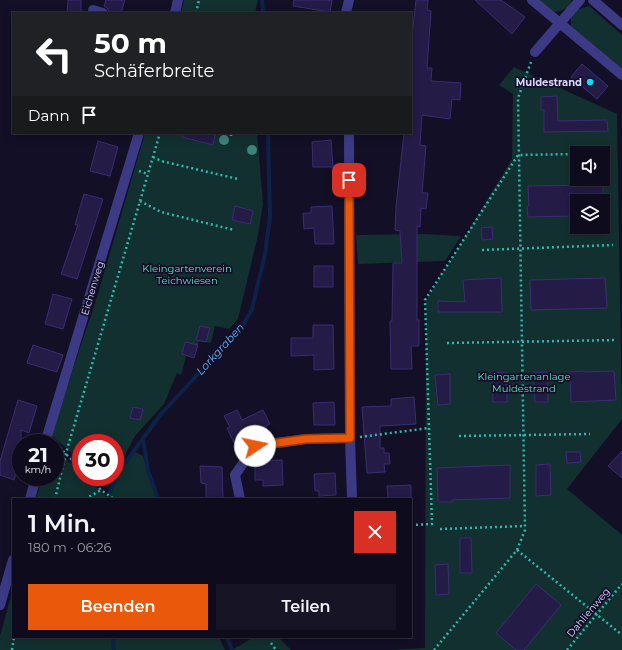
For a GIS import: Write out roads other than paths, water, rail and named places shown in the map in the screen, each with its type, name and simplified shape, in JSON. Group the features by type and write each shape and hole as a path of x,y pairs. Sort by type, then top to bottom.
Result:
{"street":[{"path":"175,12 178,0"},
{"path":"346,12 349,0"},
{"path":"532,0 622,75"},
{"path":"593,0 622,24"},
{"path":"535,52 561,24 579,1"},
{"name":"Eichenweg","path":"49,434 139,134"},
{"path":"349,134 350,438 352,498"},
{"path":"240,498 235,475 255,446 306,439 350,438"},
{"path":"30,498 34,486"},
{"path":"0,606 12,564"}],"waterway":[{"name":"Lorkgraben","path":"262,0 263,12"},
{"name":"Lorkgraben","path":"110,492 117,474 161,414 242,327 252,309 265,254 270,217 268,134"},
{"path":"143,439 148,471 158,498"},
{"name":"Lorkgraben","path":"113,638 114,650"},
{"path":"227,638 232,650"}],"place":[{"name":"Muldestrand","path":"590,82"}],"park label":[{"name":"Kleingartenverein Teichwiesen","path":"187,274"},
{"name":"Kleingartenanlage Muldestrand","path":"524,382"}]}
